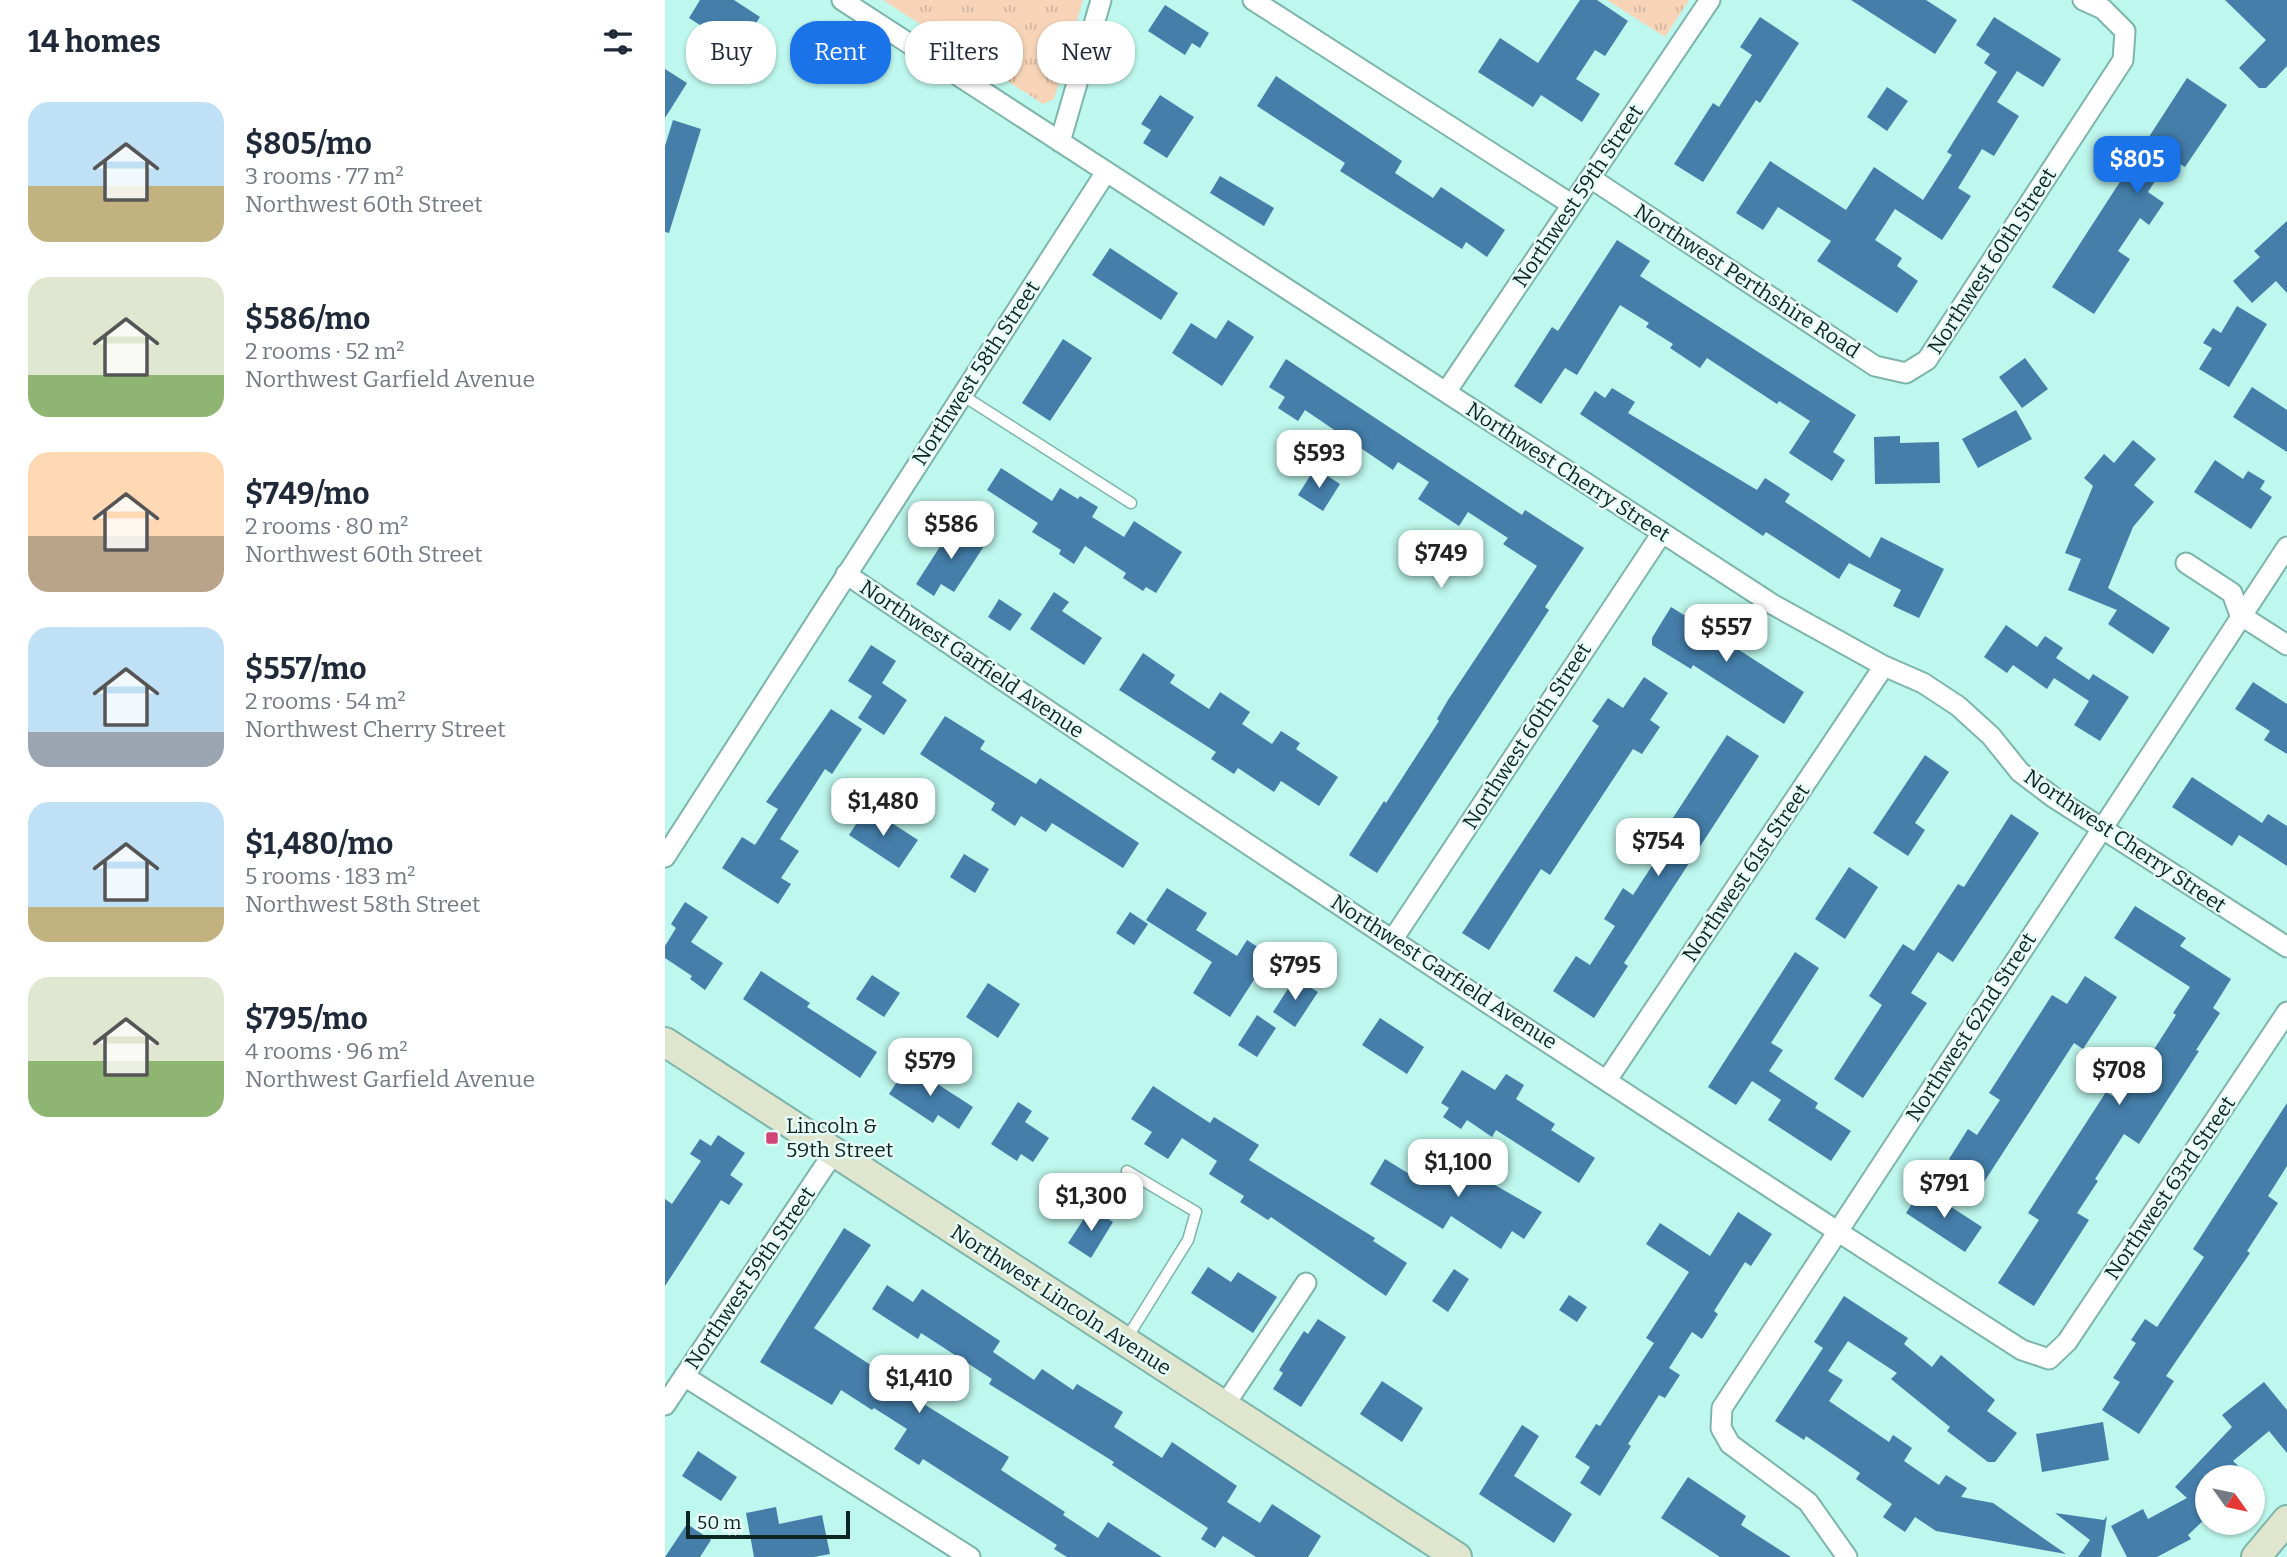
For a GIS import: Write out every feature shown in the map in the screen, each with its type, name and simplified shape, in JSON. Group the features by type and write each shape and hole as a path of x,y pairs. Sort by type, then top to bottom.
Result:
{"street":[{"name":"Northwest Cherry Street","path":"842,0 1772,604 1884,666 1923,683 1958,706 1991,736 2020,772 2053,797 2287,947"},
{"path":"1060,142 1101,0"},
{"path":"1253,0 1571,204"},
{"name":"Northwest 59th Street","path":"1446,392 1571,204 1592,179 1710,0"},
{"name":"Northwest 60th Street","path":"1906,373 1927,360 2123,60 2125,31 2103,9 2083,0"},
{"name":"Northwest 58th Street","path":"665,856 1106,172"},
{"name":"Northwest Perthshire Road","path":"1592,179 1875,366 1906,373"},
{"name":"Northwest 60th Street","path":"1393,939 1662,533"},
{"name":"Northwest 62nd Street","path":"1847,1557 1808,1502 1730,1444 1721,1428 1722,1408 2287,547"},
{"path":"2186,562 2232,593 2240,615 2287,645"},
{"name":"Northwest Garfield Avenue","path":"846,574 1836,1231 2022,1350 2049,1359"},
{"name":"Northwest 61st Street","path":"1607,1080 1884,666"},
{"name":"Northwest 63rd Street","path":"2049,1359 2067,1342 2287,1012"},
{"name":"Northwest Lincoln Avenue","path":"665,1042 1457,1557"},
{"name":"Northwest 59th Street","path":"665,1405 834,1152"},
{"path":"1224,1406 1306,1283"},
{"path":"684,1376 970,1557"},
{"path":"2256,1557 2287,1520"}],"lane":[{"path":"962,395 1131,503"},
{"path":"1125,1341 1188,1240 1196,1212 1127,1171"}],"green space":[{"path":"883,0 1083,0 1077,21 1037,21 1037,84 1058,84 1054,99 1043,104 1012,84 1023,84 1023,21 915,21"},
{"path":"1607,0 1689,0 1665,37"}],"building":[{"path":"700,0 734,0 760,17 757,21 694,21 689,18"},
{"path":"1580,0 1597,0 1628,21 1605,56 1595,50 1576,79 1600,94 1582,122 1541,95 1533,107 1478,72 1500,38 1538,63"},
{"path":"1851,0 1926,0 1957,20 1935,54"},
{"path":"2225,0 2287,0 2287,66 2266,88 2259,88 2239,68 2266,40"},
{"path":"1165,5 1209,33 1200,48 1192,43 1185,55 1148,31"},
{"path":"1760,17 1799,43 1760,103 1756,100 1703,182 1674,164 1713,103 1719,107 1752,55 1740,47"},
{"path":"1994,17 2061,59 2043,87 2017,71 1997,102 2019,116 1994,156 1982,149 1958,188 1971,196 1942,240 1895,209 1875,240 1902,258 1897,266 1918,281 1897,313 1817,261 1831,241 1778,207 1763,230 1736,213 1770,161 1846,210 1874,167 1923,200 1952,155 1947,152 1997,72 1984,63 1990,54 1976,45"},
{"path":"665,69 686,84 665,118"},
{"path":"1276,76 1402,161 1395,173 1433,198 1441,187 1505,230 1487,257 1466,242 1462,249 1340,171 1345,163 1257,106"},
{"path":"2187,78 2227,105 2185,167 2170,158 2148,192 2164,203 2149,225 2140,218 2118,251 2130,259 2094,314 2052,287"},
{"path":"1887,87 1908,101 1887,131 1867,117"},
{"path":"1160,95 1194,117 1167,158 1143,143 1151,130 1141,124"},
{"path":"673,120 701,129 669,233 665,232 665,146"},
{"path":"1220,176 1274,208 1264,226 1210,193"},
{"path":"2287,221 2287,293 2276,281 2252,303 2233,281 2260,257 2254,251"},
{"path":"1617,240 1650,261 1640,276 1856,415 1833,452 1845,460 1832,481 1789,453 1810,421 1779,401 1777,404 1707,358 1700,368 1670,348 1673,344 1646,327 1649,323 1620,305 1577,375 1565,368 1541,404 1514,386 1552,327 1558,331"},
{"path":"1110,248 1178,293 1161,320 1092,275"},
{"path":"2237,306 2267,324 2229,387 2199,369 2212,348 2203,343 2213,328 2221,333"},
{"path":"1228,320 1254,337 1222,386 1172,353 1191,323 1216,339"},
{"path":"1063,339 1092,358 1050,421 1022,403"},
{"path":"2025,358 2048,389 2022,408 1999,377"},
{"path":"1286,359 1522,515 1525,510 1584,548 1545,607 1549,610 1377,873 1349,855 1384,801 1386,803 1439,721 1437,719 1448,700 1537,566 1503,544 1508,538 1468,512 1459,526 1418,499 1429,482 1398,462 1393,470 1305,410 1298,421 1278,408 1285,397 1269,387"},
{"path":"2252,387 2287,410 2287,452 2233,417"},
{"path":"1612,388 1635,402 1628,413 1757,490 1765,478 1790,494 1785,502 1870,558 1881,537 1944,569 1919,618 1893,606 1901,590 1849,563 1839,579 1766,532 1763,536 1580,414 1595,391 1605,398"},
{"path":"2016,410 2032,439 1978,468 1962,439"},
{"path":"1900,436 1900,443 1939,442 1940,483 1875,484 1874,437"},
{"path":"2133,440 2156,459 2134,485 2154,502 2133,527 2108,588 2170,628 2153,654 2108,624 2117,610 2068,590 2081,559 2065,553 2093,486 2084,478 2104,454 2114,463"},
{"path":"2215,460 2243,479 2248,471 2265,481 2260,489 2272,497 2251,529 2194,492"},
{"path":"1001,468 1052,501 1060,488 1078,499 1080,496 1098,507 1092,517 1124,537 1134,521 1182,552 1156,593 1146,587 1143,591 1123,578 1126,573 1085,546 1074,564 1059,554 1061,550 1032,532 1038,523 987,490"},
{"path":"1315,468 1340,484 1323,511 1298,495"},
{"path":"955,523 986,543 954,592 941,584 934,596 916,584"},
{"path":"1054,592 1069,602 1062,611 1102,638 1084,665 1030,629"},
{"path":"999,599 1022,614 1010,631 988,617"},
{"path":"1671,607 1707,629 1711,622 1735,636 1730,644 1804,692 1784,724 1693,665 1691,669 1652,645 1652,638"},
{"path":"2006,625 2037,647 2045,636 2063,648 2056,658 2089,680 2093,674 2129,697 2100,741 2074,725 2089,701 2054,678 2047,689 2013,665 2007,673 1984,657"},
{"path":"871,645 896,661 882,683 907,700 884,735 858,718 872,696 848,681"},
{"path":"1143,653 1175,675 1170,683 1209,709 1220,692 1250,712 1242,724 1272,744 1281,731 1300,743 1296,749 1338,777 1319,806 1281,781 1274,792 1238,768 1234,774 1211,759 1216,752 1119,690"},
{"path":"1644,677 1668,693 1650,720 1660,727 1642,754 1633,749 1550,875 1541,869 1489,950 1462,933 1599,726 1592,721 1608,698 1623,708"},
{"path":"2253,682 2287,704 2287,754 2264,740 2270,731 2235,709"},
{"path":"831,709 862,729 832,774 825,769 780,839 799,851 781,878 791,884 778,904 722,868 742,837 755,845 778,809 766,802"},
{"path":"945,716 985,741 980,749 1036,784 1040,778 1139,843 1123,868 1052,823 1046,832 1021,816 1015,826 991,810 995,803 920,754"},
{"path":"1727,735 1759,756 1624,963 1628,966 1594,1018 1553,991 1576,956 1590,965 1615,926 1604,919 1623,888 1633,895 1659,855 1652,850"},
{"path":"1925,755 1949,772 1915,823 1925,830 1908,856 1873,833"},
{"path":"2192,777 2262,823 2268,814 2287,826 2287,866 2239,835 2232,846 2172,807"},
{"path":"867,807 918,840 899,868 849,835"},
{"path":"2011,814 2039,833 1953,962 1938,952 1911,993 1927,1003 1863,1098 1834,1079 1882,1005 1869,996 1903,944 1914,951 1958,884 1964,887"},
{"path":"964,854 989,869 975,893 950,877"},
{"path":"1849,867 1878,887 1845,939 1815,919"},
{"path":"1167,888 1207,913 1196,930 1237,956 1247,940 1270,955 1230,1017 1193,993 1212,962 1146,920"},
{"path":"685,902 708,917 691,942 723,963 705,990 690,979 692,976 665,958 665,946 676,928 671,924"},
{"path":"2135,906 2186,938 2180,946 2231,979 2213,1008 2220,1013 2196,1050 2199,1051 2139,1144 2124,1134 2095,1179 2098,1181 2077,1213 2089,1220 2034,1306 1998,1283 2039,1220 2028,1213 2106,1092 2121,1101 2176,1015 2173,1013 2190,987 2114,938"},
{"path":"1130,912 1148,924 1134,945 1116,933"},
{"path":"1795,952 1819,968 1771,1043 1783,1050 1769,1071 1818,1103 1815,1108 1851,1131 1831,1161 1768,1120 1781,1100 1752,1081 1736,1105 1708,1087"},
{"path":"761,971 810,1003 807,1007 877,1052 860,1078 743,999"},
{"path":"872,975 900,993 884,1017 856,999"},
{"path":"2085,976 2117,997 2083,1049 2074,1043 1984,1182 1949,1159 1968,1129 1977,1135 2000,1100 1989,1093 2052,995 2067,1004"},
{"path":"1295,978 1318,992 1295,1027 1273,1012"},
{"path":"988,983 1020,1004 998,1038 966,1017"},
{"path":"1257,1015 1276,1028 1257,1057 1238,1045"},
{"path":"1380,1018 1424,1047 1407,1074 1362,1045"},
{"path":"908,1065 973,1107 959,1129 938,1115 933,1123 889,1094"},
{"path":"1462,1070 1495,1090 1506,1074 1524,1085 1516,1099 1555,1124 1551,1130 1595,1158 1579,1183 1496,1130 1492,1137 1467,1120 1461,1129 1443,1117 1449,1108 1441,1103"},
{"path":"1153,1086 1210,1123 1214,1117 1259,1145 1249,1160 1375,1238 1373,1241 1407,1263 1386,1296 1271,1217 1268,1220 1240,1202 1244,1196 1209,1174 1217,1161 1182,1138 1168,1159 1144,1144 1152,1132 1131,1119"},
{"path":"1018,1102 1032,1111 1025,1122 1049,1138 1033,1162 1021,1154 1017,1161 991,1144"},
{"path":"2287,1103 2287,1166 2268,1196 2278,1203 2247,1251 2250,1253 2166,1376 2174,1381 2139,1434 2102,1410 2120,1382 2113,1378 2136,1343 2131,1340 2145,1319 2157,1327 2204,1257 2193,1249"},
{"path":"718,1135 745,1153 730,1175 743,1184 729,1205 721,1200 665,1286 665,1199 672,1204 701,1161 690,1154 700,1139 711,1146"},
{"path":"1437,1152 1542,1212 1524,1239 1512,1231 1501,1249 1451,1216 1443,1229 1370,1184 1385,1159 1419,1180"},
{"path":"1922,1188 1982,1227 1965,1252 1906,1213"},
{"path":"1091,1208 1113,1222 1091,1258 1068,1243"},
{"path":"1738,1212 1772,1234 1751,1266 1745,1262 1714,1311 1718,1314 1702,1339 1692,1332 1669,1368 1680,1375 1665,1398 1659,1395 1600,1496 1580,1483 1590,1467 1575,1457 1596,1424 1600,1426 1654,1343 1646,1338 1689,1272 1646,1244 1660,1223 1710,1256"},
{"path":"844,1228 871,1245 814,1328 892,1379 890,1383 1009,1457 1001,1470 1065,1512 1063,1515 1098,1538 1108,1522 1162,1557 1067,1557 1054,1549 1057,1545 923,1459 919,1465 894,1449 907,1429 874,1408 872,1410 841,1390 832,1405 760,1362"},
{"path":"1208,1267 1231,1282 1238,1272 1277,1297 1253,1333 1191,1293"},
{"path":"1454,1269 1469,1279 1448,1312 1432,1301"},
{"path":"887,1285 913,1302 922,1289 1000,1341 993,1352 1034,1380 1042,1369 1073,1390 1077,1384 1123,1412 1114,1427 1162,1458 1172,1442 1237,1486 1227,1502 1260,1523 1272,1504 1321,1536 1308,1557 1256,1557 1223,1536 1215,1548 1201,1539 1208,1528 1112,1465 1114,1462 989,1384 992,1379 921,1333 918,1339 872,1309"},
{"path":"1569,1295 1587,1307 1577,1322 1559,1310"},
{"path":"1844,1296 1908,1338 1904,1344 1932,1367 1941,1355 1995,1400 1987,1411 2017,1433 1995,1462 1988,1462 1947,1431 1950,1427 1891,1379 1897,1373 1848,1341 1828,1371 1843,1380 1829,1401 1889,1442 1893,1435 1912,1448 1904,1461 1939,1485 1946,1475 1967,1488 1961,1497 1993,1503 2066,1554 1936,1531 1915,1517 1905,1532 1883,1517 1892,1504 1856,1479 1860,1473 1806,1436 1804,1440 1775,1421 1823,1348 1814,1342"},
{"path":"1318,1319 1346,1337 1301,1407 1273,1389 1283,1373 1279,1370 1291,1351 1304,1331 1308,1334"},
{"path":"1382,1381 1423,1408 1402,1442 1360,1414"},
{"path":"2264,1382 2287,1410 2287,1453 2269,1431 2233,1461 2237,1465 2196,1465 2232,1427 2222,1415"},
{"path":"2103,1422 2109,1460 2042,1472 2036,1434"},
{"path":"1522,1425 1539,1436 1514,1476 1572,1514 1554,1543 1479,1494"},
{"path":"698,1451 737,1477 721,1501 682,1476"},
{"path":"2195,1466 2195,1528 2188,1535 2191,1539 2157,1557 2127,1557 2111,1526 2143,1509 2148,1519 2187,1498 2175,1487"},
{"path":"1688,1477 1746,1516 1741,1525 1791,1557 1720,1557 1661,1518"},
{"path":"776,1507 779,1524 822,1515 830,1554 814,1557 754,1557 746,1513"},
{"path":"2055,1513 2104,1520 2107,1516 2101,1557 2078,1557 2090,1540"},
{"path":"687,1524 711,1540 700,1557 665,1557"}],"place":[{"name":"Lincoln & 59th Street","path":"772,1138"}]}
